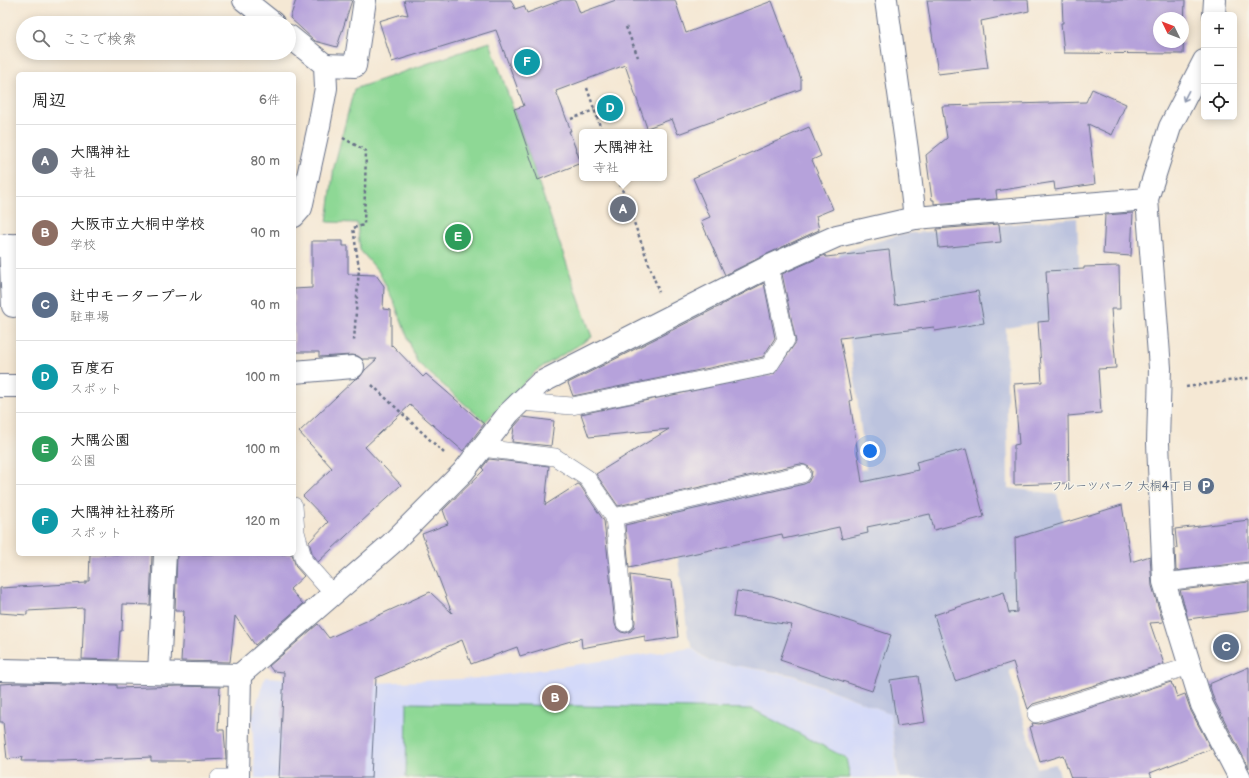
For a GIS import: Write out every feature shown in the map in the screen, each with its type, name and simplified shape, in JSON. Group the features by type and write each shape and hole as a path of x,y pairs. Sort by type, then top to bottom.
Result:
{"street":[{"path":"244,0 264,16"},
{"path":"296,42 325,65 355,66 365,0"},
{"path":"886,0 915,218"},
{"path":"1214,12 1215,0"},
{"path":"296,214 301,208 319,126 326,88 325,65"},
{"path":"1201,67 1170,127 1147,199 1160,368 1158,443 1164,582 1202,705 1240,778"},
{"path":"0,670 240,675 391,544 463,472 509,413 540,383 770,266 837,236 915,218 1147,199"},
{"path":"9,245 13,306"},
{"path":"296,372 353,367"},
{"path":"0,386 16,386"},
{"path":"159,674 165,556"},
{"path":"238,778 240,675"}],"lane":[{"path":"520,402 572,406 769,366 786,340 770,266"},
{"path":"482,448 555,457 587,478 614,517 625,623"},
{"path":"614,517 802,474"},
{"path":"296,532 304,561 333,594"},
{"path":"1164,582 1249,572"},
{"path":"1036,714 1190,666"},
{"path":"219,778 238,778"}],"path":[{"path":"626,27 638,57"},
{"path":"587,88 601,129"},
{"path":"570,119 594,110"},
{"path":"319,126 366,151 364,225 353,228 359,268 353,367 463,472"},
{"path":"619,181 668,317"},
{"path":"1159,390 1249,378"}],"shaded area":[{"path":"1077,218 1081,315 1006,328 1008,488 1057,494 1088,638 1009,670 1037,768 1056,764 1061,778 899,778 890,713 793,675 709,661 693,648 688,636 672,511 866,469 839,253 902,234"},
{"path":"692,648 708,661 793,676 890,713 898,778 255,778 252,718 265,677 377,683 481,678"}],"green space":[{"path":"490,42 592,337 537,370 485,422 417,362 394,302 379,272 360,250 357,223 327,222 334,167 354,89"},
{"path":"407,703 752,709 846,758 850,778 406,778"}],"building":[{"path":"296,0 352,0 337,47 315,41 296,24 296,16 291,16"},
{"path":"404,0 511,0 515,9 524,6 527,13 562,0 575,0 580,13 616,0 675,0 686,33 772,1 801,79 801,89 678,134 672,119 647,128 625,65 556,91 571,131 569,131 579,158 579,164 538,180 514,109 524,106 496,30 392,62 379,21 402,14 408,15"},
{"path":"927,0 1028,0 1029,11 981,21 988,68 938,74"},
{"path":"1062,0 1185,0 1185,12 1153,12 1153,48 1183,48 1183,54 1064,53 1061,23 1063,23"},
{"path":"1092,89 1126,104 1112,135 1088,124 1095,184 1055,190 1054,182 996,191 997,199 934,204 934,200 932,200 926,155 947,138 942,106 1086,102"},
{"path":"809,127 821,156 812,160 833,209 816,216 819,230 725,275 701,221 710,217 693,178"},
{"path":"1133,213 1131,256 1103,254 1105,215"},
{"path":"999,224 1001,242 939,248 937,229"},
{"path":"312,241 343,241 343,246 348,246 348,274 376,275 384,286 383,309 391,310 391,346 392,345 423,377 426,374 484,424 463,451 410,405 365,447 401,485 318,562 313,556 309,542 328,522 303,496 332,468 299,432 355,379 360,377 377,359 362,359 358,356 352,355 319,357 319,352 296,352 296,289 312,288"},
{"path":"889,250 895,305 978,291 984,323 935,331 934,327 840,338 852,400 850,401 862,482 918,470 916,462 966,449 984,517 934,530 930,514 867,527 868,533 842,539 839,527 783,539 782,534 629,568 625,525 804,484 808,482 812,471 809,467 800,464 618,506 596,474 669,429 589,437 581,414 774,374 796,342 782,274 825,255 826,257"},
{"path":"1119,266 1120,309 1111,309 1116,368 1098,369 1101,413 1068,416 1069,483 1014,485 1014,445 1019,444 1014,384 1042,382 1038,322 1049,321 1046,271 1084,269 1084,267"},
{"path":"764,283 775,338 763,357 573,396 568,383"},
{"path":"523,417 554,421 551,446 512,442 514,427"},
{"path":"489,459 549,466 545,505 578,484 580,485 604,521 615,624 617,629 626,633 631,631 634,627 635,622 630,575 672,581 678,637 645,642 645,636 582,648 581,638 520,656 517,647 471,664 462,640 376,678 371,778 279,778 284,672 273,671 269,666 318,624 329,638 430,592 452,613 422,534 448,524 443,510 484,470 482,468"},
{"path":"1122,505 1131,562 1150,556 1152,586 1163,622 1150,623 1164,664 1033,704 1028,709 1013,662 955,681 934,615 1004,592 1009,613 1017,612 1015,538"},
{"path":"1249,520 1249,562 1176,571 1175,549 1177,548 1175,529"},
{"path":"90,556 152,556 150,605 123,604 122,631 120,631 118,660 82,659 84,608 27,611 27,615 0,613 0,588 86,583 86,581 89,581"},
{"path":"177,556 293,556 296,567 304,576 290,589 303,604 255,645 235,616 230,662 181,661 184,611 175,611"},
{"path":"1249,582 1249,611 1188,619 1180,590"},
{"path":"737,591 772,596 891,635 872,691 780,660 792,625 733,617"},
{"path":"1249,667 1249,768 1214,700 1209,684"},
{"path":"918,676 925,722 897,726 890,680"},
{"path":"1171,682 1177,697 1185,694 1191,711 1211,749 1150,773 1152,778 1071,778 1063,755 1040,762 1030,727 1033,726 1032,723 1039,724"},
{"path":"0,684 117,685 117,688 180,686 220,687 218,730 224,730 226,759 151,761 151,757 65,761 21,761 22,757 7,759 3,722 0,722"}],"place":[{"name":"大隅神社社務所","path":"527,62"},
{"name":"百度石","path":"610,108"},
{"name":"大隅神社","path":"623,209"},
{"name":"大隅公園","path":"458,237"},
{"name":"フルーツパーク 大桐4丁目","path":"1206,486"},
{"name":"辻中モータープール","path":"1226,647"},
{"name":"大阪市立大桐中学校","path":"555,698"}]}
